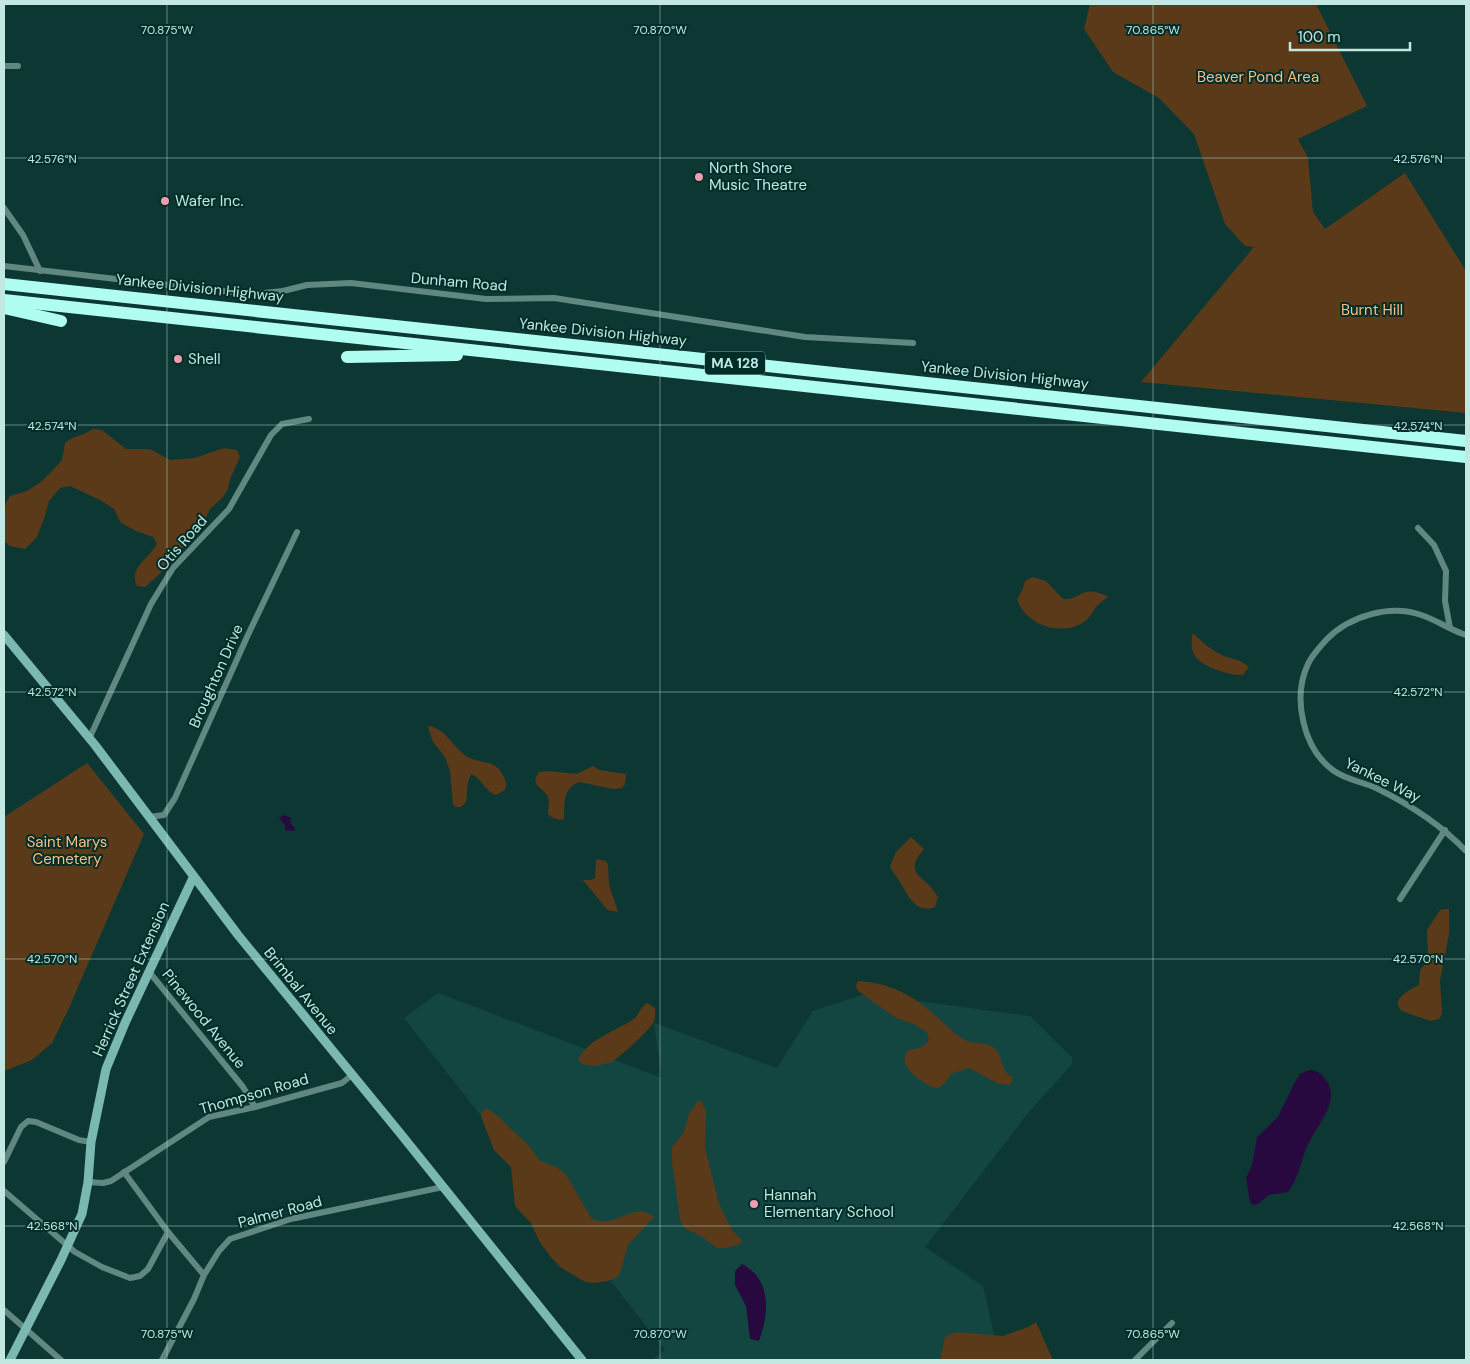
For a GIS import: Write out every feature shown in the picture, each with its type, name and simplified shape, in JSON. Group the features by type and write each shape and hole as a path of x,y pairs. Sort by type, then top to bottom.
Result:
{"highway":[{"name":"Yankee Division Highway","path":"4,284 1466,441"},
{"name":"MA 128","path":"4,300 1466,457"},
{"path":"4,308 61,320"},
{"path":"347,357 511,354"}],"main road":[{"name":"Brimbal Avenue","path":"4,635 89,738 193,878 238,935 582,1360"},
{"name":"Herrick Street Extension","path":"10,1360 67,1246 84,1207 91,1142 106,1069 125,1023 193,878"}],"street":[{"path":"4,66 18,66"},
{"path":"4,208 23,235 40,271"},
{"name":"Dunham Road","path":"4,266 254,294 283,291 307,285 350,284 486,300 554,298 805,337 913,343"},
{"name":"Otis Road","path":"89,738 151,604 173,568 229,509 271,435 282,424 310,419"},
{"path":"1418,528 1434,545 1446,572 1445,601 1450,628"},
{"name":"Broughton Drive","path":"149,817 164,815 175,798 296,532"},
{"name":"Yankee Way","path":"1466,634 1420,614 1398,610 1372,614 1352,622 1332,634 1308,663 1302,681 1301,704 1302,716 1312,745 1333,770 1407,803 1445,830 1466,851"},
{"path":"1400,899 1445,830"},
{"name":"Pinewood Avenue","path":"150,973 243,1087 255,1107"},
{"name":"Thompson Road","path":"88,1182 106,1183 209,1117 255,1107 342,1083 352,1075"},
{"path":"4,1162 20,1127 28,1121 36,1122 79,1140 91,1142"},
{"path":"124,1172 168,1232 204,1276"},
{"name":"Palmer Road","path":"162,1360 194,1300 204,1276 219,1251 230,1239 291,1219 443,1187"},
{"path":"4,1191 74,1252 125,1277 136,1278 144,1274 168,1232"},
{"path":"4,1310 61,1360"},
{"path":"1135,1360 1172,1324"}],"shaded area":[{"path":"284,815 291,818 290,823 295,828 294,831 285,830 285,825 279,818"},
{"name":"Hannah Elementary School","path":"438,993 662,1078 654,1023 777,1068 813,1011 865,994 1030,1016 1072,1057 1072,1064 1028,1113 925,1247 983,1286 1000,1360 653,1360 665,1350 404,1018"},
{"path":"1309,1070 1320,1074 1330,1087 1329,1105 1306,1149 1297,1176 1288,1192 1269,1195 1258,1204 1253,1205 1250,1202 1246,1178 1252,1165 1257,1137 1278,1117 1300,1074"},
{"path":"742,1264 759,1279 766,1298 765,1320 759,1341 750,1339 746,1306 735,1285 735,1271"}],"green space":[{"name":"Burnt Hill","path":"1090,4 1316,4 1367,106 1298,139 1308,158 1313,212 1325,229 1405,173 1466,271 1466,413 1141,382 1254,247 1245,246 1225,224 1194,134 1159,98 1113,72 1084,29"},
{"path":"93,429 102,430 126,449 150,449 170,460 195,458 224,448 237,450 240,457 223,497 210,509 203,523 174,561 145,587 137,586 135,574 157,544 153,537 121,523 114,509 70,486 60,488 49,501 37,537 25,549 10,546 4,541 4,513 10,496 27,491 41,482 62,460 65,443"},
{"path":"1033,577 1046,581 1063,599 1074,598 1086,592 1099,593 1108,597 1097,606 1084,622 1065,628 1045,626 1028,616 1021,608 1017,599 1025,581"},
{"path":"1193,633 1213,650 1249,667 1243,675 1237,675 1217,670 1204,664 1195,656 1193,651"},
{"path":"431,726 446,735 466,756 496,766 505,779 505,790 496,795 471,774 468,782 466,802 461,807 455,807 453,804 450,771 445,757 433,742 428,727"},
{"name":"Saint Marys Cemetery","path":"87,763 144,834 52,1043 32,1060 4,1071 4,817"},
{"path":"593,766 599,770 626,774 625,784 622,788 613,789 579,782 567,793 564,819 556,819 548,814 548,797 535,780 539,772 577,774"},
{"path":"911,837 924,849 915,865 915,870 938,897 935,907 928,909 916,905 908,896 890,866 896,852"},
{"path":"596,859 606,861 608,865 609,885 618,912 608,910 583,880 595,878"},
{"path":"1449,909 1449,934 1440,981 1442,1014 1439,1019 1430,1021 1402,1011 1398,1003 1402,995 1419,985 1420,971 1428,959 1427,930 1440,910"},
{"path":"858,981 880,984 900,991 919,1002 963,1039 991,1046 1000,1056 1003,1067 1012,1077 1012,1082 1009,1085 999,1084 969,1068 951,1074 946,1082 938,1088 925,1083 908,1068 905,1063 905,1055 908,1050 920,1048 927,1043 929,1040 927,1032 914,1024 896,1018 857,990 856,985"},
{"path":"647,1003 655,1008 653,1022 627,1050 613,1061 604,1064 594,1066 580,1062 578,1059 583,1051 596,1040 635,1018"},
{"path":"698,1101 701,1101 706,1110 705,1148 719,1204 732,1230 742,1240 740,1244 726,1248 717,1248 701,1236 684,1228 680,1219 672,1162 672,1147 684,1132 689,1114"},
{"path":"488,1109 530,1147 539,1160 560,1169 567,1176 591,1218 599,1221 608,1221 639,1212 646,1212 654,1217 628,1245 620,1273 617,1277 608,1281 585,1282 560,1267 550,1256 539,1241 531,1223 515,1206 511,1167 494,1150 482,1119 481,1114 483,1110"},
{"path":"1036,1322 1053,1360 940,1360 945,1337 956,1332 1003,1336"}],"place":[{"name":"North Shore Music Theatre","path":"699,177"},
{"name":"Wafer Inc.","path":"165,201"},
{"name":"Shell","path":"178,359"},
{"name":"Hannah Elementary School","path":"754,1204"}],"park label":[{"name":"Beaver Pond Area","path":"1258,77"}]}
